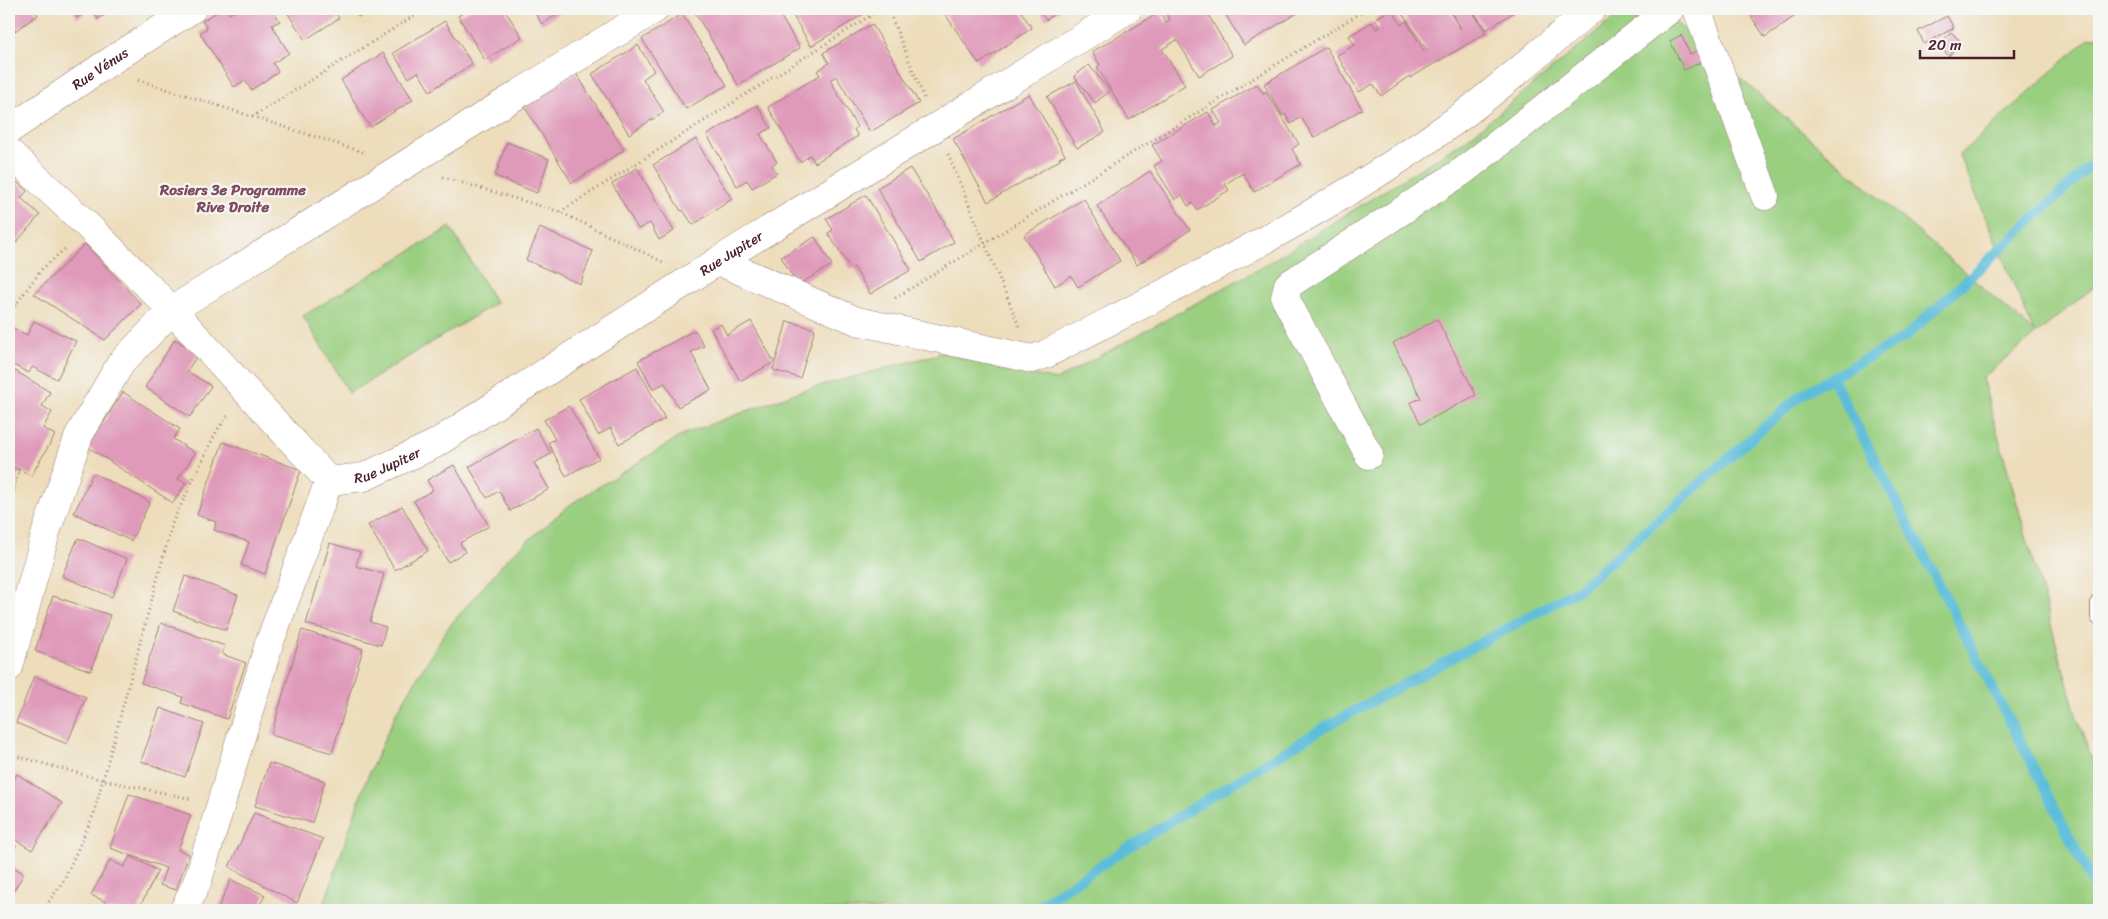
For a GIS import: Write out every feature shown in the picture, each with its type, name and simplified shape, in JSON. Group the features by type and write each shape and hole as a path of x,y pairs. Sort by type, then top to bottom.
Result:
{"street":[{"name":"Rue Vénus","path":"9,130 100,68 192,9"},
{"path":"9,666 46,532 79,435 121,363 172,310 655,9"},
{"name":"Rue Jupiter","path":"329,481 364,477 435,444 718,261 1128,9"},
{"path":"718,261 857,321 1032,359 1044,355 1247,249 1343,195 1452,123 1592,9"},
{"path":"1369,455 1285,298 1288,285 1462,170 1670,9"},
{"path":"1697,9 1765,196"},
{"path":"9,152 89,227 172,310 329,481 269,644 222,806 198,880 184,910"}],"lane":[{"path":"2099,602 2099,617"}],"path":[{"path":"252,118 425,9"},
{"path":"560,212 881,9"},
{"path":"888,9 1032,359"},
{"path":"857,321 1367,9"},
{"path":"9,314 41,270 89,227"},
{"path":"43,910 64,880 94,813 173,521 216,432 246,392"},
{"path":"9,754 103,780 222,806"}],"green space":[{"path":"1625,9 1660,9 2034,332 1959,155 2089,38 2099,37 2099,283 1982,378 2077,718 2099,779 2099,910 322,910 365,783 396,713 447,629 509,557 571,504 684,434 801,391 942,353 1056,380 1262,267 1466,140"},
{"path":"450,227 496,303 349,393 303,316"}],"building":[{"path":"9,9 34,9 38,15 9,35"},
{"path":"72,9 92,9 77,18"},
{"path":"92,9 113,9 98,19"},
{"path":"222,9 226,9 229,14 238,9 272,9 280,21 272,25 289,53 273,63 278,72 251,90 245,80 234,87 200,33 207,28 202,21"},
{"path":"285,9 333,9 339,18 305,40"},
{"path":"353,9 378,9 368,15 366,13 358,17"},
{"path":"470,9 504,9 522,37 485,60 458,16"},
{"path":"532,9 566,9 542,24"},
{"path":"693,9 776,9 800,48 738,85"},
{"path":"789,9 860,9 864,14 811,46"},
{"path":"945,9 1019,9 1032,28 979,64 943,11"},
{"path":"1038,9 1061,9 1046,20"},
{"path":"1165,9 1205,9 1232,56 1199,76 1177,40 1162,49 1185,85 1129,120 1097,67 1100,65 1092,52 1160,12 1166,23 1170,20"},
{"path":"1222,9 1304,9 1244,45"},
{"path":"1392,9 1401,25 1406,21 1424,51 1427,50 1402,13 1409,9 1448,9 1461,29 1450,9 1471,9 1486,33 1410,78 1409,76 1381,96 1373,84 1359,92 1337,55 1355,45 1349,36 1372,22 1377,30 1380,27 1375,19"},
{"path":"1472,9 1519,9 1486,30"},
{"path":"1753,9 1805,9 1765,37 1748,12"},
{"path":"682,14 727,85 686,109 642,39"},
{"path":"1947,16 1954,28 1924,44 1918,31"},
{"path":"445,21 472,64 430,91 418,72 409,78 393,53"},
{"path":"872,24 919,103 870,132 836,76 830,80 857,127 854,130 858,136 815,163 810,155 800,162 768,107 820,75 817,71 829,63 823,53"},
{"path":"1951,32 1961,42 1949,56 1938,46"},
{"path":"1681,35 1690,54 1707,46 1712,57 1684,70 1670,41"},
{"path":"638,45 654,71 643,79 664,112 629,134 592,74"},
{"path":"1326,47 1362,109 1314,138 1301,117 1291,124 1285,114 1283,116 1264,84"},
{"path":"383,53 413,100 370,127 341,80"},
{"path":"1089,65 1110,91 1095,103 1074,76"},
{"path":"576,73 624,150 572,183 524,106"},
{"path":"1076,81 1105,132 1077,148 1047,97"},
{"path":"1257,84 1263,93 1266,92 1299,144 1292,149 1301,164 1254,192 1243,173 1225,184 1229,190 1197,210 1192,203 1188,206 1182,195 1175,200 1154,166 1162,161 1152,145 1208,112 1216,126 1221,123 1213,110"},
{"path":"1029,94 1065,155 1059,158 1060,160 988,202 953,139"},
{"path":"757,105 771,128 760,134 777,162 772,165 777,173 752,188 747,180 737,186 707,135"},
{"path":"696,139 732,199 693,225 683,210 681,211 653,165"},
{"path":"507,142 549,159 537,193 495,176"},
{"path":"637,168 674,231 659,240 650,223 638,229 612,184"},
{"path":"910,168 945,223 954,242 921,262 877,188"},
{"path":"1150,171 1190,230 1137,265 1097,206"},
{"path":"9,175 27,191 21,198 40,215 13,246 9,243"},
{"path":"866,195 911,270 870,294 854,267 851,269 828,233 833,230 826,219"},
{"path":"1084,199 1120,261 1078,287 1071,276 1055,286 1024,235"},
{"path":"540,228 593,251 580,284 526,260"},
{"path":"815,237 832,265 798,285 781,257"},
{"path":"85,244 141,304 105,340 34,294"},
{"path":"1437,319 1476,395 1421,424 1410,403 1421,398 1393,343"},
{"path":"34,321 76,341 57,379 32,367 29,373 9,363 9,326 27,335"},
{"path":"751,321 774,362 740,381 711,329 721,324 727,335"},
{"path":"787,321 815,329 800,378 773,370"},
{"path":"695,330 704,346 691,352 711,390 678,407 665,383 653,389 638,361"},
{"path":"175,339 198,354 187,371 211,386 190,417 145,387"},
{"path":"9,367 50,392 42,406 52,412 43,428 55,435 31,476 9,463"},
{"path":"637,367 665,419 619,444 611,428 598,435 579,399"},
{"path":"123,392 180,429 173,439 195,453 178,479 186,483 173,503 88,447"},
{"path":"569,406 599,458 566,476 548,443 555,439 544,420"},
{"path":"536,428 551,454 534,463 549,489 510,511 499,491 487,498 469,467"},
{"path":"223,442 301,470 265,574 241,565 249,542 214,530 216,522 197,515"},
{"path":"454,465 489,526 460,543 465,552 448,562 414,501 433,490 427,480"},
{"path":"9,468 19,470 12,499 9,498"},
{"path":"93,473 150,502 131,541 74,513"},
{"path":"402,506 428,551 395,570 368,525"},
{"path":"78,538 127,559 112,597 62,576"},
{"path":"330,543 360,552 356,566 384,574 370,622 386,627 381,645 306,624"},
{"path":"185,576 238,595 226,630 173,611"},
{"path":"53,596 110,615 91,671 35,651"},
{"path":"161,623 225,646 222,654 246,663 227,719 181,703 183,697 141,683"},
{"path":"302,630 363,649 332,753 271,735"},
{"path":"34,676 86,697 67,744 16,723"},
{"path":"160,708 204,724 185,777 141,761"},
{"path":"269,763 325,781 312,823 255,806"},
{"path":"17,774 62,803 32,850 9,836 9,787"},
{"path":"129,794 191,815 178,850 189,854 176,890 160,885 166,868 110,848"},
{"path":"254,813 323,839 297,903 229,867"},
{"path":"9,842 16,846 9,858"},
{"path":"130,856 158,871 138,910 102,910 106,902 91,895 110,860 124,867"},
{"path":"9,864 24,874 9,898"},
{"path":"231,880 265,895 260,905 272,910 217,910"}],"waterway":[{"path":"1032,910 1126,849 1325,727 1578,590 1801,395 1905,337 2099,158"},
{"path":"1832,377 2099,894"}],"district":[{"name":"Rosiers 3e Programme Rive Droite","path":"233,198"}]}
